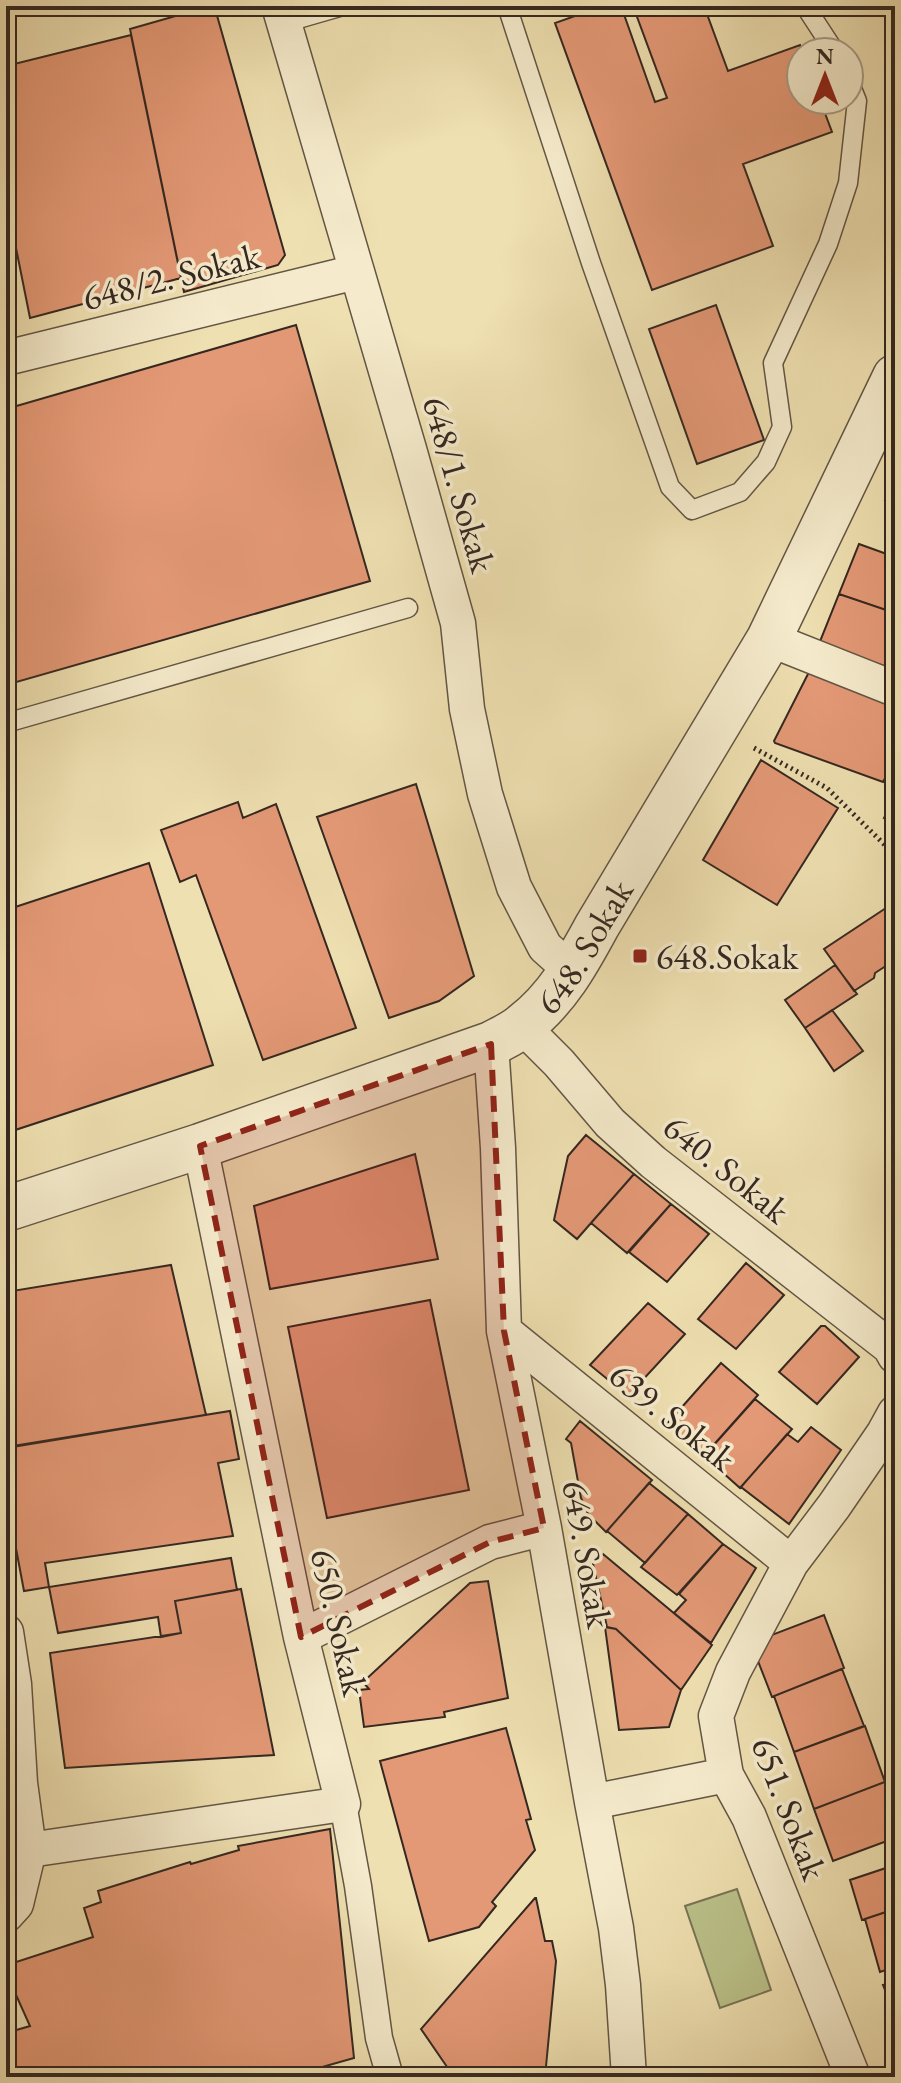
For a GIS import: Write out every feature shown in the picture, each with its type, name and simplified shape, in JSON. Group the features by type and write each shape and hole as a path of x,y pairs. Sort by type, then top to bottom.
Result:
{"street":[{"name":"648/1. Sokak","path":"282,14 458,623 467,709 485,794 514,887 545,947 573,972"},
{"name":"648/2. Sokak","path":"6,358 356,272"},
{"name":"648. Sokak","path":"6,1209 200,1146 506,1035 546,1004 573,972 597,926 769,639 891,396"},
{"path":"769,639 895,689"},
{"name":"649. Sokak","path":"506,1035 498,1148 504,1331 544,1528 616,1928 629,2077"},
{"name":"640. Sokak","path":"506,1035 559,1063 610,1123 653,1162 890,1347 895,1356"},
{"name":"650. Sokak","path":"200,1146 301,1637 343,1804"},
{"name":"639. Sokak","path":"504,1331 791,1563"},
{"name":"651. Sokak","path":"853,2077 749,1817 726,1775 716,1716 733,1672 791,1563 834,1506 895,1413"},
{"path":"301,1637 490,1542 544,1528"},
{"path":"6,1632 14,1684 20,1783 29,1850 16,1904 6,1915"},
{"path":"592,1802 726,1775"},
{"path":"29,1850 343,1804 379,2038 390,2077"}],"lane":[{"path":"282,14 343,6"},
{"path":"507,6 591,263 670,487 692,510 740,492 766,462 782,427 773,363 828,244 848,183 855,116"},
{"path":"805,6 825,36"},
{"path":"6,723 408,608"}],"path":[{"path":"717,727 827,788 895,855"}],"highlighted area":[{"path":"491,1044 504,1331 544,1528 490,1542 301,1637 200,1146"}],"green space":[{"path":"737,1889 771,1990 720,2008 685,1906"}],"building":[{"path":"603,6 621,6 655,102 667,98 633,6 704,6 728,71 785,50 785,116 826,116 832,132 743,164 773,246 652,290 555,23"},
{"path":"207,7 216,12 285,255 278,265 184,292 130,29"},
{"path":"131,35 181,278 30,318 6,198 6,66"},
{"path":"716,305 764,440 697,464 649,329"},
{"path":"296,325 370,581 6,685 6,409"},
{"path":"895,480 895,504 885,500"},
{"path":"859,544 895,557 895,613 839,594"},
{"path":"839,594 895,613 895,655 890,668 819,644"},
{"path":"810,670 895,699 895,760 883,782 775,743"},
{"path":"761,760 838,808 777,905 703,860"},
{"path":"416,784 474,976 439,1001 389,1018 317,817"},
{"path":"895,796 895,824 884,818"},
{"path":"238,802 243,818 276,804 356,1028 263,1060 196,875 180,882 161,830"},
{"path":"149,863 213,1065 6,1133 6,910"},
{"path":"895,902 895,960 854,991 824,949"},
{"path":"835,965 857,994 805,1028 785,1000"},
{"path":"832,1010 863,1051 834,1071 805,1028"},
{"path":"586,1135 634,1174 577,1239 554,1220 568,1156"},
{"path":"415,1154 438,1259 270,1289 254,1206"},
{"path":"634,1174 671,1204 627,1253 591,1223"},
{"path":"671,1204 709,1234 667,1282 629,1252"},
{"path":"746,1263 784,1295 736,1349 698,1319"},
{"path":"171,1265 206,1415 6,1448 6,1380 10,1380 6,1359 6,1292"},
{"path":"430,1300 469,1490 327,1518 288,1327"},
{"path":"648,1303 685,1334 628,1396 590,1365"},
{"path":"821,1326 825,1326 859,1357 817,1404 779,1372"},
{"path":"721,1363 758,1395 702,1458 666,1425"},
{"path":"755,1399 792,1429 740,1488 704,1456"},
{"path":"230,1411 239,1459 218,1463 233,1536 45,1563 49,1587 24,1591 6,1495 6,1447"},
{"path":"580,1421 652,1480 606,1532 588,1514 581,1498 571,1443 566,1439"},
{"path":"811,1427 841,1450 789,1524 741,1487 787,1434 798,1442"},
{"path":"649,1483 688,1514 645,1563 607,1531"},
{"path":"688,1514 723,1544 677,1595 641,1567"},
{"path":"723,1544 756,1568 711,1643 674,1613 686,1600 679,1594"},
{"path":"603,1554 712,1645 681,1690 616,1629 607,1627 593,1564"},
{"path":"231,1558 237,1590 175,1601 181,1633 161,1637 158,1617 58,1633 49,1587"},
{"path":"488,1581 508,1698 444,1712 445,1717 364,1727 359,1690 369,1689 363,1682 470,1583"},
{"path":"241,1589 274,1755 65,1768 50,1653 181,1633 175,1601"},
{"path":"824,1615 844,1668 772,1697 751,1643"},
{"path":"605,1627 616,1629 681,1690 669,1727 619,1730"},
{"path":"842,1669 864,1726 794,1752 774,1696"},
{"path":"865,1726 885,1782 814,1809 794,1752"},
{"path":"506,1728 531,1819 526,1820 535,1850 492,1902 496,1906 479,1927 429,1941 380,1761"},
{"path":"887,1781 895,1802 895,1838 833,1861 814,1809"},
{"path":"330,1829 354,2058 287,2077 6,2077 6,2033 30,2026 8,1977 16,1962 93,1937 84,1908 101,1902 98,1891 239,1850 238,1846"},
{"path":"895,1865 895,1909 862,1920 850,1880"},
{"path":"535,1898 545,1941 552,1941 556,1961 545,2077 454,2077 421,2029"},
{"path":"895,1909 895,1967 880,1972 865,1919"},
{"path":"895,1982 895,2015 883,1985"}],"place":[{"name":"648.Sokak","path":"640,956"}]}
